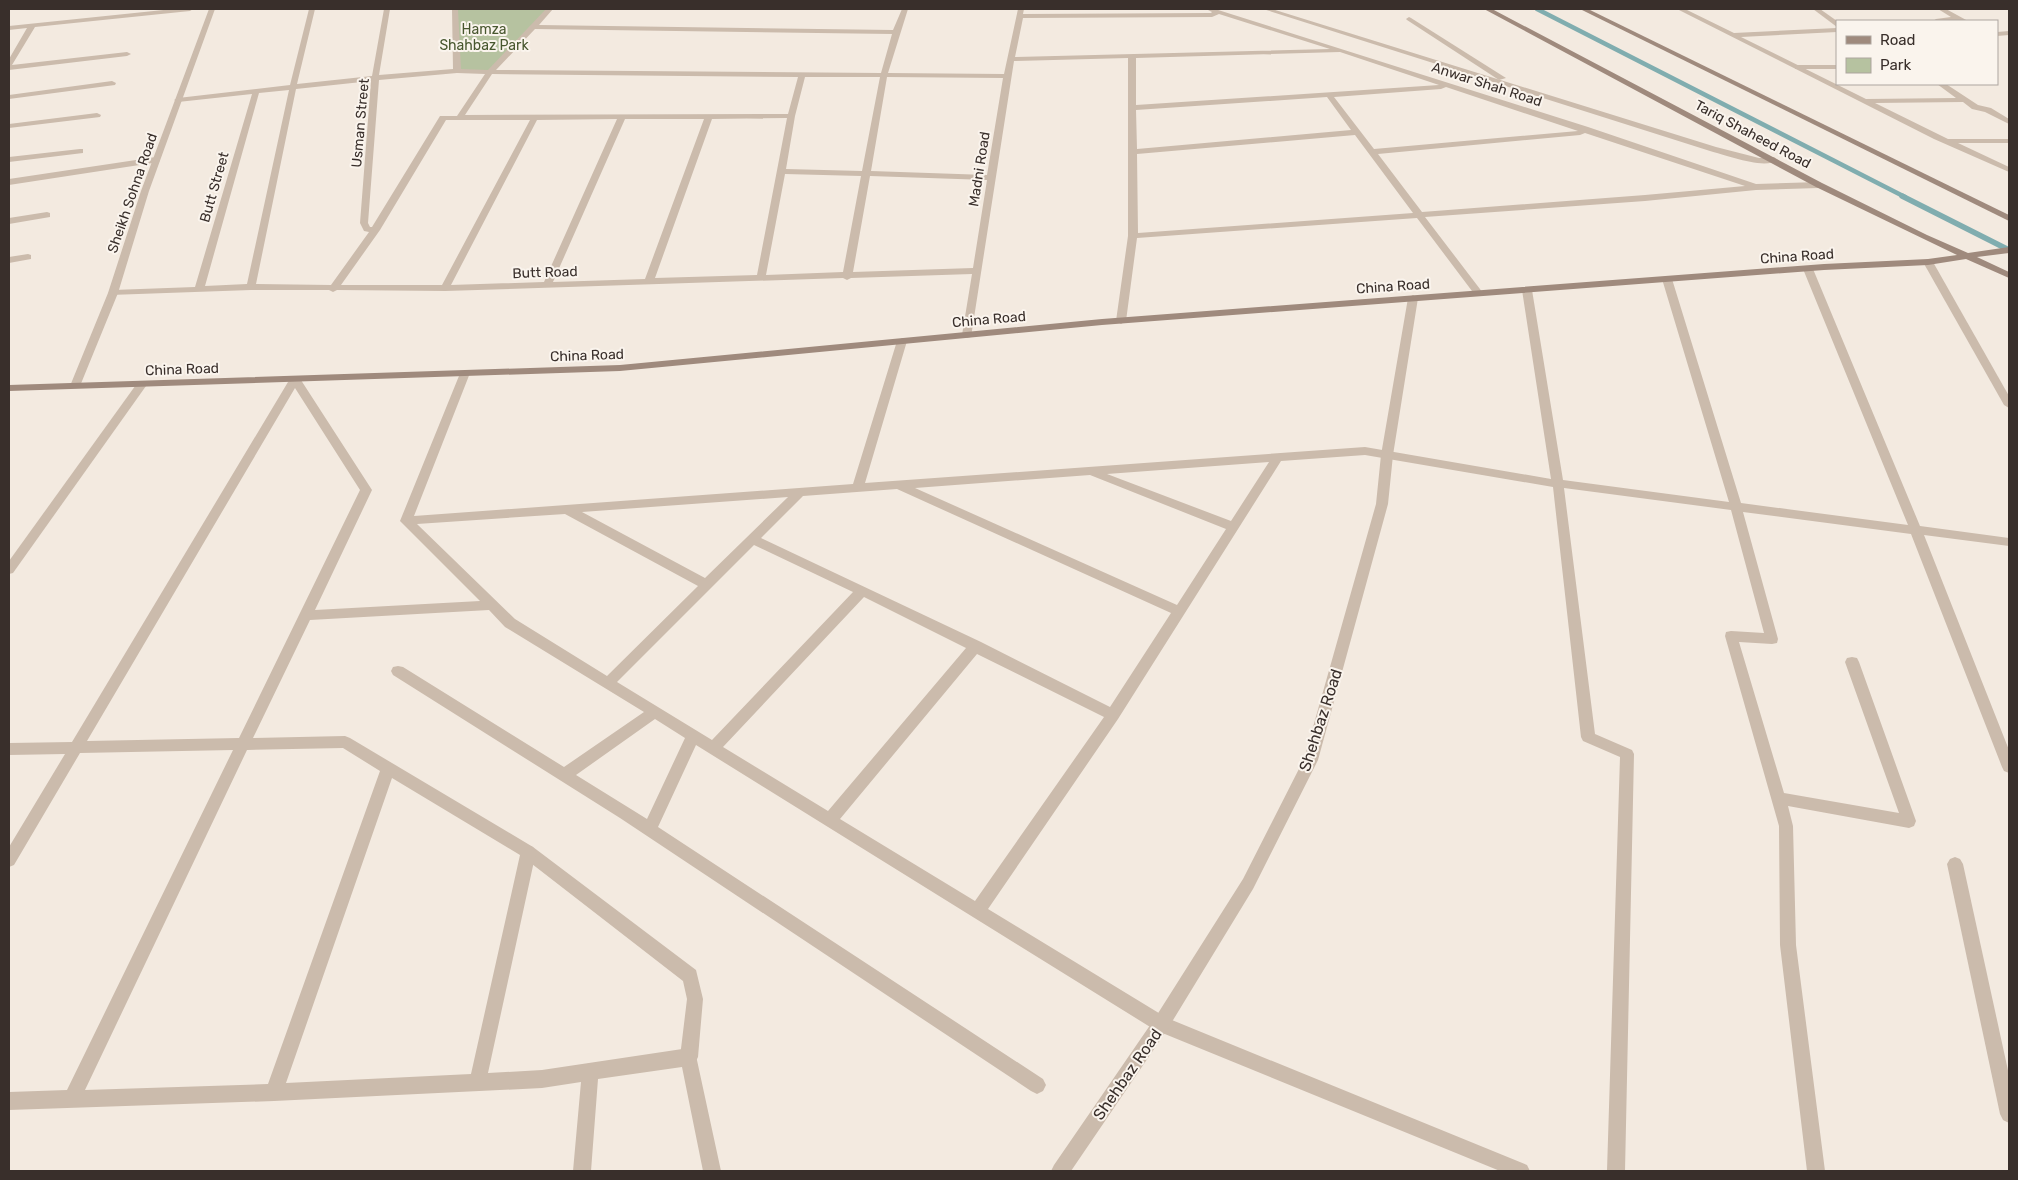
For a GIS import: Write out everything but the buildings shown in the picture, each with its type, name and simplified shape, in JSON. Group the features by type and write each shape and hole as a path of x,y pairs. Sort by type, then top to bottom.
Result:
{"main road":[{"name":"Tariq Shaheed Road","path":"1487,9 1819,185 1924,237 2009,275"},
{"path":"1583,9 2009,218"},
{"name":"China Road","path":"9,388 620,368 1121,321 1667,279 1928,262 1972,257 2009,250"}],"street":[{"path":"9,28 190,9"},
{"name":"Sheikh Sohna Road","path":"75,386 114,293 156,160 212,9"},
{"path":"251,287 293,87 312,9"},
{"name":"Usman Street","path":"375,230 367,230 364,228 364,223 375,78 386,9"},
{"path":"455,9 457,71"},
{"path":"459,118 490,72 550,9"},
{"path":"847,277 884,75 901,16 905,9"},
{"name":"Anwar Shah Road","path":"1209,9 1585,129 1756,187"},
{"name":"Anwar Shah Road","path":"1266,9 1713,149 1759,161 1774,160"},
{"path":"1680,9 2009,170"},
{"path":"1816,9 1836,24"},
{"path":"1941,9 1962,20"},
{"path":"1020,12 1212,15 1219,12"},
{"name":"Madni Road","path":"967,335 1007,76 1020,12"},
{"path":"1409,19 1502,78 1502,83"},
{"path":"9,67 32,26"},
{"path":"533,27 896,32"},
{"path":"1734,35 1836,30"},
{"path":"1010,59 1336,52 1341,50"},
{"path":"9,67 127,54"},
{"path":"1121,321 1133,236 1132,57"},
{"path":"1798,67 1836,67"},
{"path":"178,100 375,78 457,71 1007,76"},
{"path":"761,279 791,116 802,75"},
{"path":"9,96 112,83"},
{"path":"1133,108 1330,96 1441,87 1446,84"},
{"path":"1942,85 1975,107 1988,110 2009,122"},
{"name":"Butt Street","path":"199,289 256,92"},
{"path":"1330,96 1478,293"},
{"path":"1865,101 1964,100"},
{"path":"9,126 97,115"},
{"path":"649,282 709,116"},
{"path":"333,289 375,230 443,118 791,116"},
{"path":"445,288 535,117"},
{"path":"547,286 622,117"},
{"path":"1373,152 1580,133 1585,129"},
{"path":"1132,152 1358,132"},
{"path":"1945,140 2009,141"},
{"path":"9,160 80,151"},
{"path":"9,182 156,160"},
{"path":"781,171 991,178"},
{"path":"1133,236 1645,198 1756,187 1819,185"},
{"path":"9,221 47,215"},
{"path":"9,260 28,257"},
{"path":"1928,262 2009,406"},
{"path":"1808,269 1916,530 2009,768"},
{"name":"Butt Road","path":"114,293 251,287 333,289 547,286 977,271"},
{"path":"1667,279 1736,507 1772,639 1732,636 1786,826 1788,945 1816,1171"},
{"path":"1527,290 1558,484 1588,737 1628,754 1616,1171"},
{"name":"Shehbaz Road","path":"1060,1171 1161,1024 1248,884 1311,760 1382,504 1387,455 1413,298"},
{"path":"858,488 902,341"},
{"path":"406,521 466,373"},
{"path":"9,860 295,379 366,490 72,1098"},
{"path":"9,570 142,384"},
{"path":"406,521 1364,451 1558,484 2009,542"},
{"path":"977,911 1112,715 1278,457"},
{"path":"1090,471 1234,526"},
{"path":"898,486 1180,612"},
{"path":"608,683 799,493"},
{"path":"566,509 707,585"},
{"path":"406,521 510,623 1161,1024 1521,1171"},
{"path":"753,539 976,646 1112,715"},
{"path":"714,748 862,591"},
{"path":"306,614 492,605"},
{"path":"830,820 976,646"},
{"path":"1778,798 1909,821 1852,662"},
{"path":"398,671 650,830 1036,1085"},
{"path":"564,776 655,712"},
{"path":"650,830 693,735"},
{"path":"9,749 345,742 528,852 690,976 695,999 689,1057 712,1171"},
{"path":"274,1092 388,769"},
{"path":"478,1081 528,852"},
{"path":"1955,864 2009,1114"},
{"path":"9,1101 274,1092 542,1078 689,1057"},
{"path":"582,1171 590,1071"}],"green space":[{"name":"Hamza Shahbaz Park","path":"455,9 550,9 490,72 457,71"}],"waterway":[{"path":"1537,9 1905,197"},
{"path":"1902,196 2009,250"}]}
